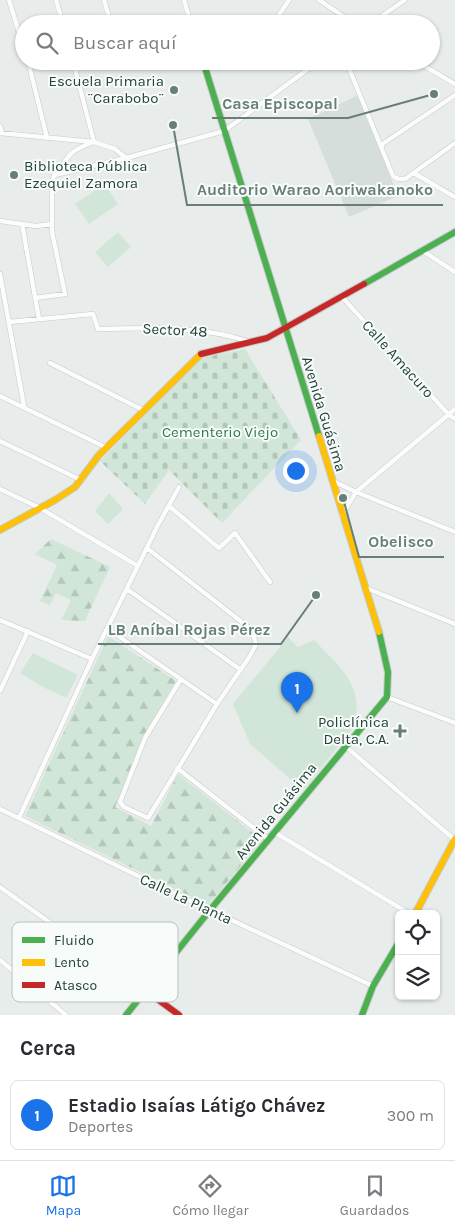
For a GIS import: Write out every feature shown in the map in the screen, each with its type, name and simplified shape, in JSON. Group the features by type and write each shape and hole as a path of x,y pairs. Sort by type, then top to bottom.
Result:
{"main road":[{"name":"Avenida Guásima","path":"178,949 387,697 389,681 387,665 366,588 284,329 206,70"},
{"path":"0,530 66,494 81,480 107,448 143,410 201,354 267,338 455,232"},
{"path":"417,910 455,840"},
{"path":"362,1015 373,986 395,949"},
{"name":"Avenida Guásima","path":"126,1015 136,1002"},
{"path":"161,1002 179,1015"}],"street":[{"path":"9,0 15,20"},
{"path":"56,0 60,15"},
{"path":"104,0 108,15"},
{"path":"184,0 188,15"},
{"path":"280,15 289,0"},
{"path":"320,0 342,15"},
{"path":"383,15 405,0"},
{"path":"30,70 47,138"},
{"path":"77,70 94,142"},
{"path":"35,298 65,294 52,224 52,182 54,176 224,132 307,70"},
{"path":"350,70 393,176 398,179 405,179 455,144"},
{"path":"431,70 455,84"},
{"path":"381,145 455,95"},
{"path":"0,126 1,133 94,142 115,149 126,158"},
{"path":"59,174 71,152 94,142"},
{"path":"414,173 455,197"},
{"path":"0,221 36,226 52,224"},
{"path":"9,322 39,319 22,224"},
{"path":"424,251 455,272"},
{"path":"0,274 24,406"},
{"name":"Calle Amacuro","path":"342,297 455,419"},
{"name":"Sector 48","path":"39,319 93,314 98,329 207,330 250,342"},
{"path":"50,363 143,410"},
{"path":"0,396 107,448"},
{"path":"342,515 356,492 455,409"},
{"path":"0,442 81,480"},
{"path":"332,480 356,492 455,532"},
{"path":"19,818 92,659 147,548 180,487"},
{"path":"0,489 40,508 138,566"},
{"path":"169,506 219,548 235,533 270,582"},
{"path":"147,548 252,630 256,644 177,768 148,818 124,807 120,802 146,738 181,679"},
{"path":"366,588 455,624"},
{"path":"127,589 240,670"},
{"path":"0,620 92,659"},
{"path":"108,629 217,704"},
{"path":"0,691 28,631"},
{"path":"387,697 455,724"},
{"path":"346,746 455,840"},
{"path":"177,768 268,839"},
{"name":"Calle La Planta","path":"0,808 210,910 373,986"},
{"path":"274,832 403,910"},
{"path":"0,887 49,922"},
{"path":"0,960 12,970"},
{"path":"50,1002 66,1015"}],"shaded area":[{"path":"358,95 398,196 349,217 308,119"}],"green space":[{"path":"105,184 118,204 89,224 75,204"},
{"path":"118,232 131,247 108,267 95,252"},
{"name":"Cementerio Viejo","path":"245,349 301,440 222,523 169,470 145,504 100,461 201,358"},
{"path":"109,493 123,509 108,524 95,511"},
{"path":"51,539 110,567 85,621 61,620 71,600 56,593 50,605 40,601 57,565 35,554"},
{"path":"108,636 176,681 144,736 115,807 151,826 178,774 262,840 208,905 25,816"},
{"path":"288,637 298,647 314,640 343,670 355,692 357,704 350,732 303,790 250,744 233,704"},
{"path":"33,653 78,675 66,698 20,673"}],"traffic: fast":[{"path":"206,70 319,436"},
{"path":"364,284 455,232"},
{"path":"178,950 387,697 388,672 379,632"},
{"path":"362,1015 373,986 395,949"},
{"path":"126,1015 136,1002"}],"traffic: slow":[{"path":"0,530 75,487 99,455 201,354"},
{"path":"319,436 379,632"},
{"path":"417,910 455,839"}],"traffic: jam":[{"path":"201,354 267,338 364,284"},
{"path":"161,1002 179,1015"}],"place":[{"name":"Escuela Primaria ¨Carabobo¨","path":"174,90"},
{"name":"Casa Episcopal","path":"434,94"},
{"name":"Auditorio Warao Aoriwakanoko","path":"173,125"},
{"name":"Biblioteca Pública Ezequiel Zamora","path":"14,175"},
{"name":"Obelisco","path":"343,498"},
{"name":"LB Aníbal Rojas Pérez","path":"316,595"},
{"name":"Estadio Isaías Látigo Chávez","path":"297,713"},
{"name":"Policlínica Delta, C.A.","path":"400,731"}]}
